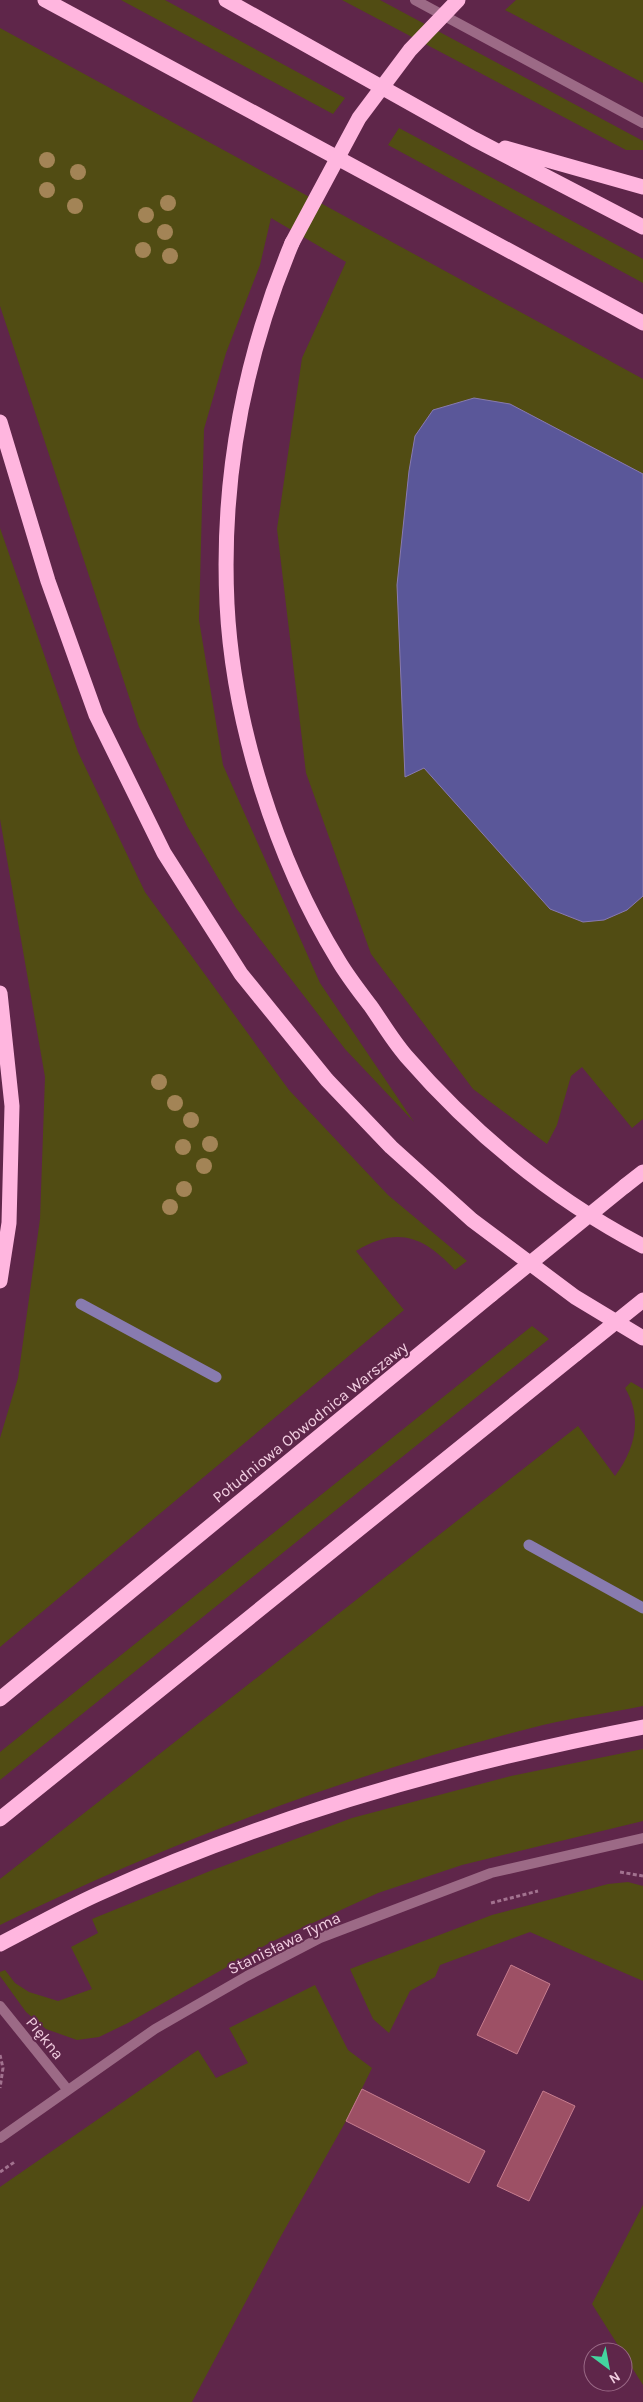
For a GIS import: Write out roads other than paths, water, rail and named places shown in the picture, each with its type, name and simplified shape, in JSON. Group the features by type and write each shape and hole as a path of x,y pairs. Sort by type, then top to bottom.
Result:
{"highway":[{"path":"45,0 643,323"},
{"path":"226,0 474,139 643,227"},
{"path":"458,0 410,50 359,118 292,243 272,291 250,361 234,450 226,536 227,606 238,696 259,780 291,869 338,960 404,1054 460,1113 524,1170 605,1226 643,1246"},
{"path":"474,139 643,186"},
{"path":"0,422 48,581 96,715 164,853 241,974 327,1080 413,1167 472,1220 574,1297 643,1338"},
{"path":"0,994 12,1106 9,1223 0,1281"},
{"name":"Południowa Obwodnica Warszawy","path":"0,1699 643,1172"},
{"path":"0,1819 643,1300"},
{"path":"0,1944 97,1895 254,1832 412,1780 551,1744 643,1727"}],"street":[{"path":"415,0 643,123"},
{"name":"Stanisława Tyma","path":"0,2138 67,2089 156,2029 247,1976 320,1938 491,1873 643,1838"},
{"name":"Piękna","path":"0,2006 67,2089"}],"waterway":[{"path":"81,1304 216,1377"},
{"path":"529,1545 643,1608"}]}
